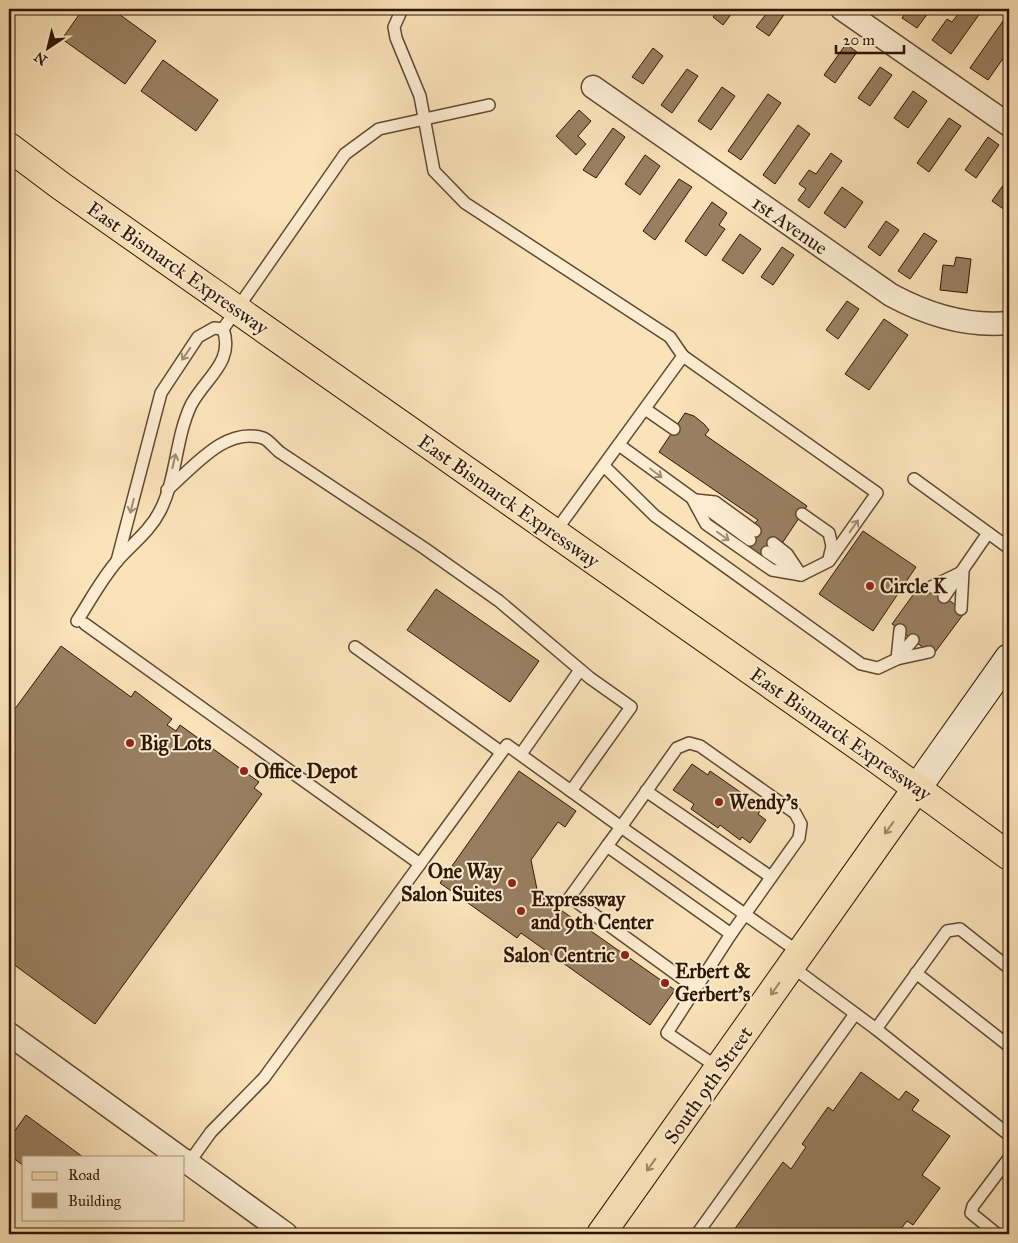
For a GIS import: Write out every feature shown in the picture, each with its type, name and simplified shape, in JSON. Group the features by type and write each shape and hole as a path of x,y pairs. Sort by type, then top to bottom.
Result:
{"main road":[{"name":"East Bismarck Expressway","path":"9,147 231,319 555,533 917,788 1009,856"},
{"path":"917,788 1009,658"},
{"name":"South 9th Street","path":"601,1234 720,1069 917,788"}],"street":[{"path":"842,9 1009,125"},
{"name":"1st Avenue","path":"593,87 891,296 935,315 980,324 1006,323"},
{"path":"9,1034 177,1156"},
{"path":"185,1161 286,1234"}],"lane":[{"path":"402,9 394,26 396,38 420,96 434,171 465,203 670,337 682,356 877,492 829,561 800,575 772,570 706,524 693,500"},
{"path":"420,864 81,622 117,561 149,527 160,511 186,416 200,390 226,356 231,319 345,154 379,129 488,105"},
{"path":"117,561 161,393 198,337 231,319"},
{"path":"555,533 682,356"},
{"path":"645,408 674,429"},
{"path":"167,490 220,444 240,437 264,438 278,451 424,548 499,601 580,670 630,707 571,791"},
{"path":"619,445 693,500 753,535"},
{"path":"604,466 655,516 861,664 878,668 897,659 929,652"},
{"path":"914,479 1009,548"},
{"path":"802,514 829,533 832,546 829,561"},
{"path":"944,597 988,533"},
{"path":"770,548 800,575"},
{"path":"931,587 963,572"},
{"path":"961,609 963,572"},
{"path":"897,659 900,630"},
{"path":"897,659 912,640"},
{"path":"355,647 501,752"},
{"path":"521,754 580,670"},
{"path":"698,989 570,897 678,748 689,743 700,746 795,813 802,824 799,838 731,934 698,989 668,1033 720,1069"},
{"path":"185,1158 264,1078 507,745 745,915 855,1014 1009,1135"},
{"path":"646,791 771,877"},
{"path":"607,846 731,934"},
{"path":"876,1029 946,931 960,929 1009,968"},
{"path":"916,973 1009,1046"},
{"path":"697,1234 855,1014"},
{"path":"996,1234 971,1213 973,1206 1009,1158"}],"building":[{"path":"83,9 112,9 156,41 125,84 62,39"},
{"path":"719,9 735,9 723,25 713,17"},
{"path":"770,9 788,9 769,36 756,27"},
{"path":"908,9 931,9 917,28 902,18"},
{"path":"962,9 983,9 951,54 932,40 947,19 952,22"},
{"path":"1003,21 1009,25 1009,50 988,80 970,68"},
{"path":"846,44 857,52 835,83 824,75"},
{"path":"653,48 663,56 643,84 632,77"},
{"path":"163,60 218,100 196,131 141,91"},
{"path":"880,67 892,75 870,106 858,98"},
{"path":"687,69 698,76 672,113 661,105"},
{"path":"722,87 735,96 711,130 698,121"},
{"path":"913,91 927,101 908,128 894,118"},
{"path":"768,94 781,103 741,160 728,151"},
{"path":"579,110 591,121 578,136 586,144 576,155 556,136"},
{"path":"949,118 961,126 929,172 917,163"},
{"path":"798,125 810,134 775,184 763,175"},
{"path":"613,128 625,137 596,178 583,170"},
{"path":"988,137 999,145 976,178 965,170"},
{"path":"831,153 842,161 809,208 798,200 806,189 799,184 809,170 816,174"},
{"path":"645,155 660,166 640,195 625,184"},
{"path":"1009,177 1009,203 1005,210 992,201"},
{"path":"679,179 692,187 655,240 643,231"},
{"path":"842,187 863,202 845,228 824,213"},
{"path":"712,202 727,213 719,225 725,229 706,256 685,241"},
{"path":"886,221 899,230 880,256 868,247"},
{"path":"924,233 937,241 910,279 898,271"},
{"path":"740,234 761,249 743,274 722,260"},
{"path":"782,247 794,255 773,285 761,277"},
{"path":"956,257 971,259 967,293 940,290 943,265 954,266"},
{"path":"847,301 859,309 838,339 826,330"},
{"path":"884,319 908,335 869,390 845,374"},
{"path":"685,413 694,416 704,424 709,430 705,435 807,506 783,542 775,540 763,558 745,546 758,527 755,523 758,520 659,452"},
{"path":"863,531 916,567 873,631 819,594"},
{"path":"923,581 965,612 933,655 892,624"},
{"path":"436,589 539,661 510,702 407,630"},
{"path":"61,646 131,697 135,691 172,719 167,725 176,731 180,725 259,782 254,788 262,794 95,1024 9,961 9,717"},
{"name":"Wendy's","path":"692,764 708,775 710,771 746,796 743,800 760,811 758,814 766,820 750,843 742,837 740,840 720,825 718,828 691,809 694,804 673,790"},
{"name":"Expressway and 9th Center","path":"519,771 576,811 565,827 558,822 531,860 538,894 675,990 650,1025 521,933 517,938 440,883"},
{"path":"861,1072 899,1100 906,1091 919,1100 912,1110 950,1136 922,1175 940,1188 913,1225 907,1221 897,1234 731,1234 783,1162 791,1169 806,1147 802,1144 828,1107 833,1111"},
{"path":"26,1115 82,1156 22,1156 22,1165 9,1155 9,1139"}],"place":[{"name":"Circle K","path":"870,586"},
{"name":"Big Lots","path":"130,743"},
{"name":"Office Depot","path":"244,771"},
{"name":"Wendy's","path":"719,802"},
{"name":"One Way Salon Suites","path":"512,883"},
{"name":"Expressway and 9th Center","path":"521,911"},
{"name":"Salon Centric","path":"625,955"},
{"name":"Erbert & Gerbert's","path":"665,983"}]}
